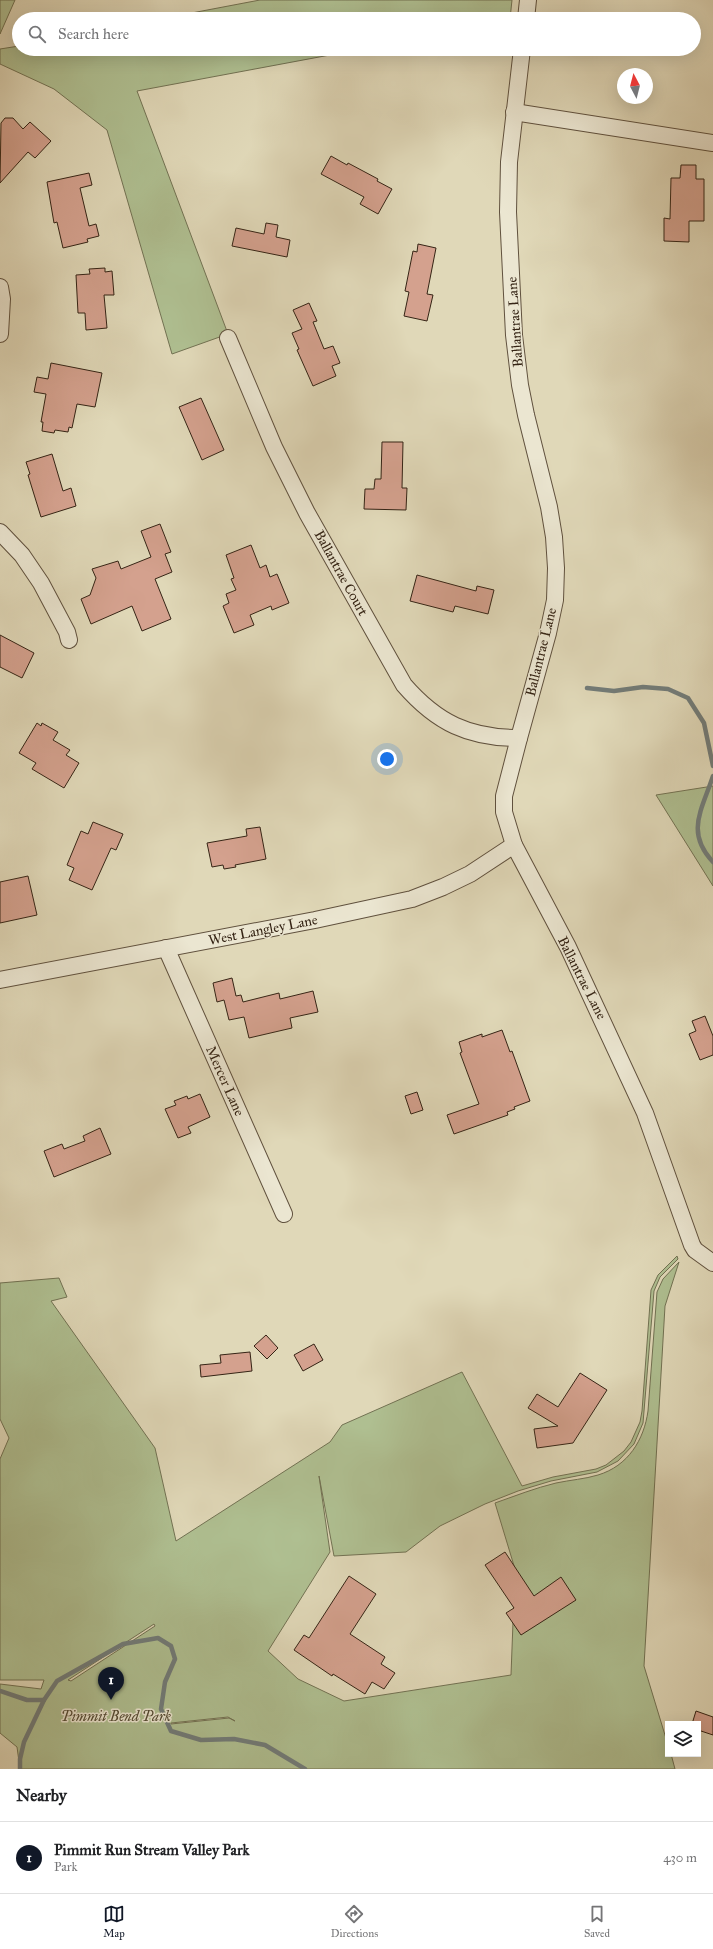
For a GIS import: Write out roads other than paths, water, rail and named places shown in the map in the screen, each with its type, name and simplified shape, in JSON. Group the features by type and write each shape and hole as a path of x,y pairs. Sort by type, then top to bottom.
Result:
{"street":[{"path":"527,12 528,0"},
{"name":"Ballantrae Lane","path":"521,56 509,162 508,212 514,335 520,385 526,415 549,507 554,537 556,568 554,600 548,633 504,796 504,812 514,845 568,947 645,1113 692,1245 695,1250 713,1263"},
{"path":"514,112 713,143"},
{"path":"0,287 2,299 0,334"},
{"name":"Ballantrae Court","path":"228,338 274,447 307,513 404,685 418,702 437,717 456,728 490,737 519,738"},
{"path":"0,532 22,555 41,583 67,632 69,640"},
{"name":"West Langley Lane","path":"0,980 315,920 412,899 443,887 470,874 514,845"},
{"name":"Mercer Lane","path":"166,948 284,1214"}],"waterway":[{"path":"587,688 614,691 643,687 668,689 688,698 704,723 713,766"},
{"path":"713,776 698,820 700,841 713,862"},
{"path":"20,1769 20,1759 24,1742 44,1700 57,1681 123,1644 158,1638 171,1646 175,1659 165,1682 161,1709 171,1731 201,1740 234,1739 265,1745 305,1769"},
{"path":"0,1691 27,1700 44,1700"}],"place":[{"name":"Pimmit Run Stream Valley Park","path":"111,1700"}],"park label":[{"name":"Pimmit Bend Park","path":"116,1716"}]}
